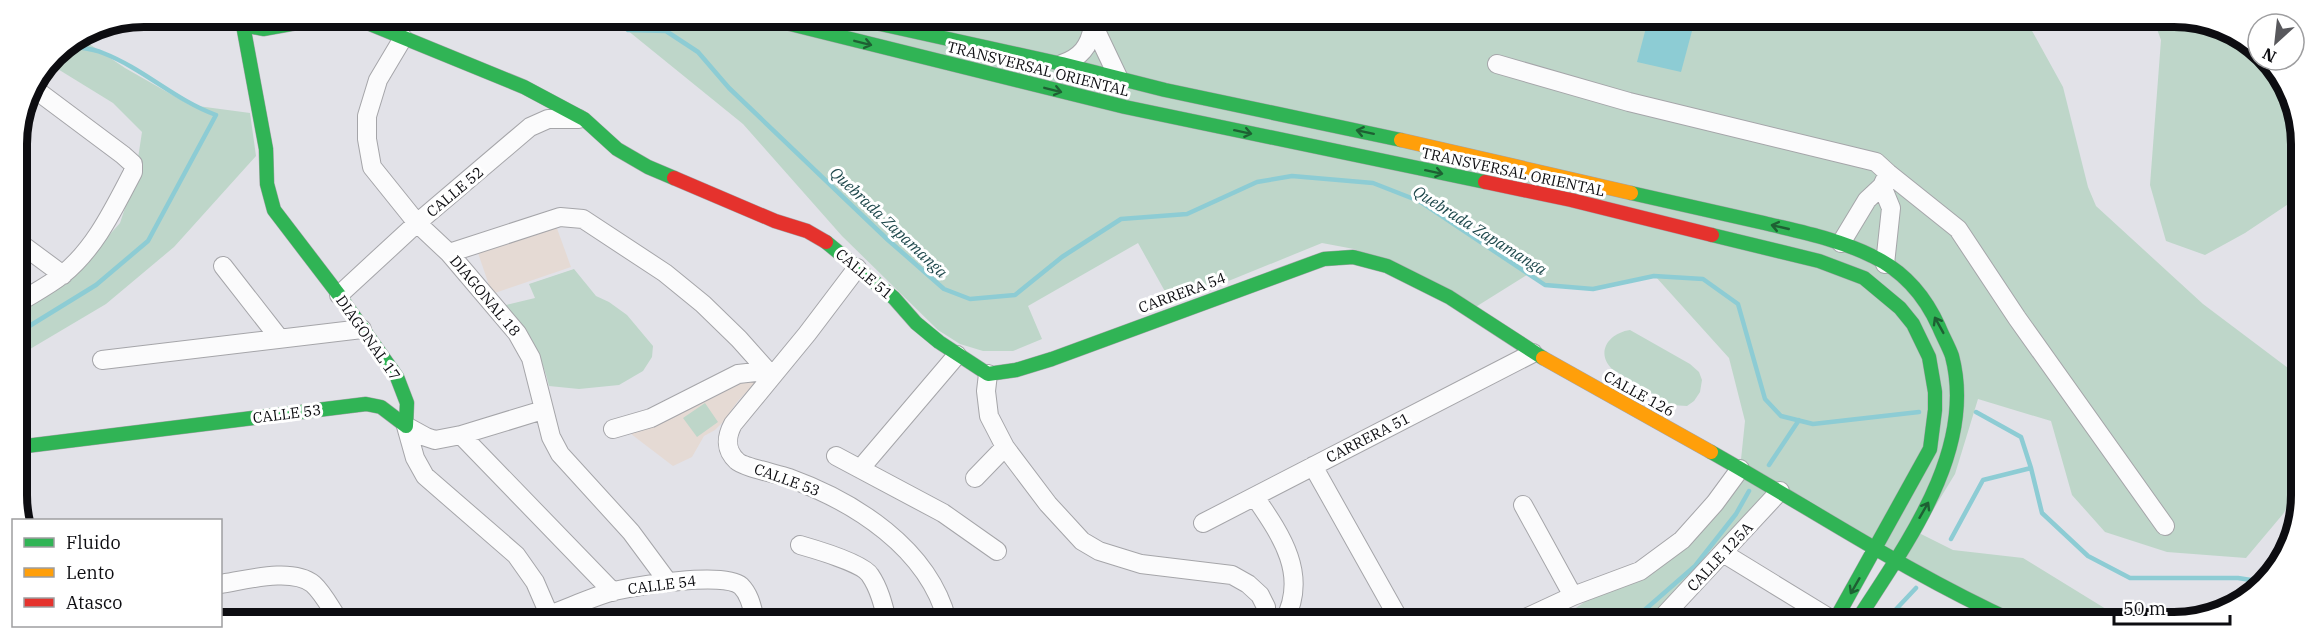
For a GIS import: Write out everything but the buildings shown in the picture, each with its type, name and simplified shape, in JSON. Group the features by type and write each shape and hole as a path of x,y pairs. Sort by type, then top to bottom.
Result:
{"main road":[{"name":"DIAGONAL 17","path":"243,27 266,149 267,184 274,210 339,295 403,388 407,403 406,426"},
{"path":"253,27 263,29 274,27"},
{"name":"CALLE 51","path":"379,27 509,80 584,118 618,149 648,167 775,221 807,231 834,248 894,298 916,323 957,355 988,374"},
{"name":"TRANSVERSAL ORIENTAL","path":"802,27 1125,107 1582,203 1812,259 1839,267 1865,279 1887,295 1912,321 1924,343 1936,386 1936,421 1930,449 1876,550 1839,612"},
{"name":"TRANSVERSAL ORIENTAL","path":"894,27 1119,79 1465,154 1841,243 1885,264 1904,276 1925,301 1940,324 1951,348 1958,396 1956,429 1949,457 1930,500 1862,612"},
{"name":"CARRERA 54","path":"988,374 1016,370 1052,359 1324,259 1353,257 1387,266"},
{"name":"CALLE 126","path":"1387,266 1449,297 1533,353 1780,491 1895,561 1993,612"},
{"name":"CALLE 53","path":"27,446 366,404 381,407 406,426"}],"street":[{"path":"1062,64 1074,59 1084,51 1091,40 1091,27"},
{"path":"1093,27 1119,79"},
{"name":"DIAGONAL 18","path":"403,38 378,80 367,116 367,139 372,167 417,223 449,253 517,333 531,358 551,437 560,454 630,532 668,582"},
{"path":"1497,64 1629,102 1876,162 1885,180 1891,208 1885,264"},
{"path":"27,297 63,275 107,223 133,172 133,164 39,92"},
{"name":"CALLE 52","path":"339,295 417,223 530,127 548,119 584,118"},
{"path":"1841,243 1867,200 1885,180"},
{"path":"1885,180 1958,229 2165,526"},
{"path":"449,253 560,217 583,219 664,273 703,304 772,376"},
{"path":"27,248 63,275"},
{"path":"223,266 280,339"},
{"name":"CALLE 53","path":"857,268 807,334 733,423 727,435 728,447 738,462 799,482 842,501 875,523 902,546 928,575 942,601 945,612"},
{"path":"102,360 362,329"},
{"name":"CARRERA 51","path":"1203,522 1533,353"},
{"path":"860,469 957,355"},
{"path":"613,429 651,418 738,375 756,372 772,376"},
{"path":"988,374 986,392 988,416 1005,447 1048,504 1082,541 1100,550 1141,564 1232,575 1248,584 1260,595 1266,607 1264,612"},
{"name":"CALLE 53","path":"406,426 435,440 460,435 543,410"},
{"name":"DIAGONAL 17","path":"406,426 415,458 425,476 516,555 535,582 548,612"},
{"path":"460,435 613,592"},
{"path":"975,478 1005,447"},
{"path":"836,456 943,513 997,551"},
{"path":"1313,466 1395,612"},
{"path":"1539,612 1573,596 1640,571 1682,540 1715,503 1740,469"},
{"name":"CALLE 125A","path":"1667,612 1780,491"},
{"path":"1255,497 1284,545 1295,575 1288,612"},
{"path":"1523,505 1573,596"},
{"path":"800,545 826,552 869,572 885,612"},
{"path":"1723,553 1819,612"},
{"path":"222,584 289,575 301,578 312,584 333,612"},
{"name":"CALLE 54","path":"563,612 613,592 668,582 727,579 740,585 749,597 753,612"}],"shaded area":[{"path":"555,223 571,267 492,294 477,250"},
{"path":"751,375 756,382 723,422 704,436 692,457 673,466 631,434"}],"green space":[{"path":"623,27 2030,27 2063,87 2088,187 2096,206 2203,304 2291,370 2291,501 2246,558 2167,552 2105,532 2072,495 2051,421 1978,399 1955,474 1919,533 1953,550 2023,558 2106,609 2163,612 1997,612 1774,488 1695,566 1674,612 1570,612 1618,579 1640,571 1740,469 1745,421 1729,358 1655,276 1593,289 1545,285 1527,275 1474,308 1354,249 1322,243 1172,304 1138,243 1028,306 1042,339 1013,351 983,351 960,344 938,330 842,236 743,124"},
{"path":"2156,27 2182,27 2212,33 2245,51 2246,72 2266,72 2285,106 2291,136 2291,202 2245,233 2205,255 2166,241 2150,185 2161,40"},
{"path":"87,42 125,68 190,105 250,113 256,156 174,247 106,304 27,351 27,304 72,277 120,223 135,178 142,132 113,103 55,68"},
{"path":"574,269 596,296 627,315 653,346 652,357 643,371 619,385 579,389 549,386 542,362 532,343 502,306 535,298 529,284"},
{"path":"1630,330 1690,364 1699,372 1702,380 1700,392 1694,401 1687,406 1671,405 1612,369 1605,356 1607,344 1616,335"},
{"path":"705,403 718,422 697,437 683,418"},
{"path":"1899,607 1932,612 1899,612"}],"water":[{"path":"1646,27 1676,27 1692,31 1681,72 1637,62"}],"waterway":[{"name":"Quebrada Zapamanga","path":"625,27 628,30 666,31 698,52 729,88 888,240 944,289 970,299 1015,295 1062,257 1121,219 1187,214 1257,182 1292,176 1373,183 1419,201 1545,285 1593,289 1654,276 1703,279 1738,304 1765,399 1781,416 1813,424 1919,412"},
{"path":"27,327 96,285 148,241 216,115 201,109 118,60 98,51 79,47"},
{"name":"Quebrada Zapamanga","path":"1976,412 2021,437 2042,513 2088,556 2130,578 2238,578 2254,580"},
{"path":"1769,465 1799,420"},
{"path":"1951,539 1983,480 2031,468"},
{"path":"1642,612 1695,566 1736,514 1749,491"},
{"path":"1893,612 1916,588"}],"traffic: fast":[{"path":"243,27 266,149 267,184 274,210 339,295 397,377 407,403 406,426"},
{"path":"253,27 263,29 274,27"},
{"path":"377,27 524,87 584,119 617,149 648,167 674,178"},
{"path":"802,27 1125,107 1485,182"},
{"path":"894,27 1062,64 1165,90 1401,140"},
{"path":"1631,193 1833,240 1859,250 1894,269 1904,277 1927,305 1952,356 1957,392 1954,427 1945,462 1931,496 1914,530 1862,612"},
{"path":"1712,235 1819,261 1864,278 1900,308 1913,324 1929,357 1935,392 1930,449 1840,612"},
{"path":"826,242 894,298 916,323 939,342 988,374 1016,370 1052,359 1324,259 1353,257 1387,266 1449,297 1543,358"},
{"path":"27,446 366,404 381,407 406,426"},
{"path":"1711,452 1899,562 1994,612"}],"traffic: slow":[{"path":"1401,140 1631,193"},
{"path":"1543,358 1711,452"}],"traffic: jam":[{"path":"674,178 775,221 807,231 826,242"},
{"path":"1485,182 1571,200 1712,235"}]}
